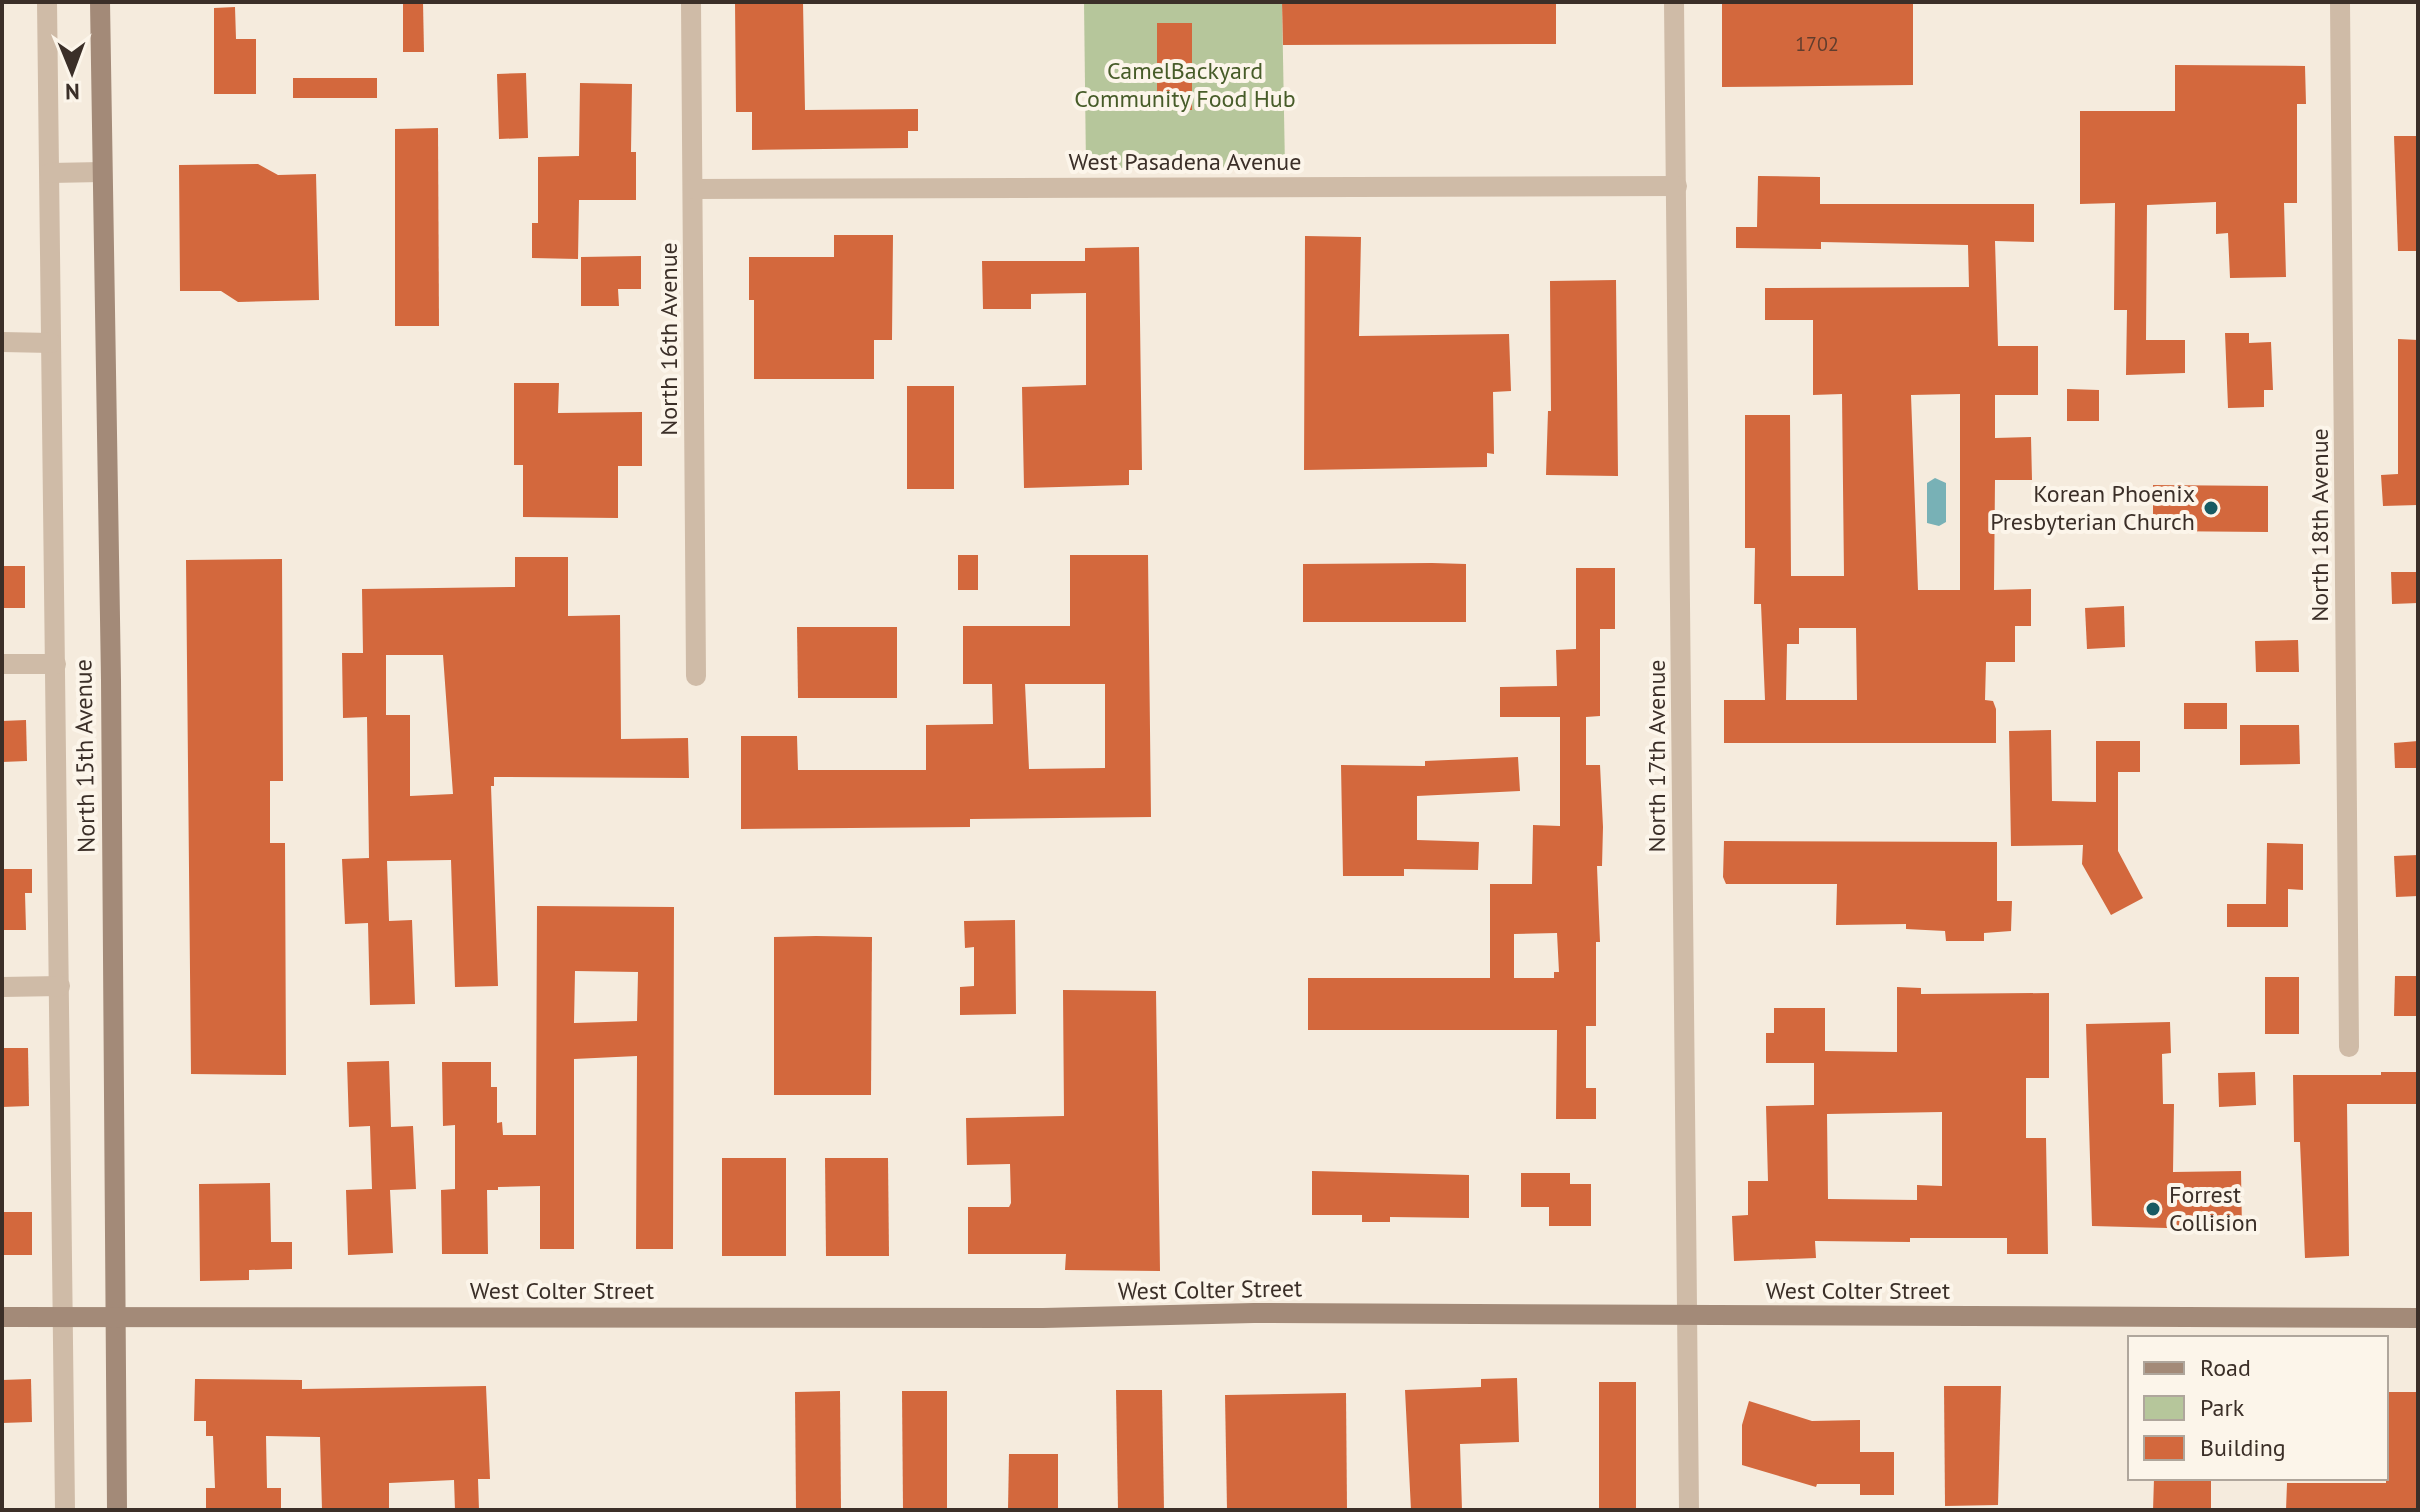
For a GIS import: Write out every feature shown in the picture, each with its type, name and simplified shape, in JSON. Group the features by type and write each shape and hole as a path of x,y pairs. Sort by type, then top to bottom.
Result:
{"street":[{"name":"North 15th Avenue","path":"47,2 65,1510"},
{"name":"North 15th Avenue","path":"100,2 111,696 117,1510"},
{"name":"North 16th Avenue","path":"691,2 696,676"},
{"name":"North 17th Avenue","path":"1674,2 1689,1510"},
{"name":"North 18th Avenue","path":"2340,2 2349,1047"},
{"path":"50,173 102,172"},
{"name":"West Pasadena Avenue","path":"693,189 1677,186"},
{"path":"2,342 51,343"},
{"path":"2,664 56,664"},
{"path":"2,987 60,986"},
{"name":"West Colter Street","path":"2,1317 2418,1318"}],"green space":[{"name":"CamelBackyard Community Food Hub","path":"1084,2 1282,2 1285,168 1086,168"}],"water":[{"path":"1935,478 1946,483 1946,522 1939,526 1927,523 1927,483"}],"building":[{"path":"403,2 423,2 424,52 403,52"},
{"path":"735,2 803,2 805,110 918,109 918,131 908,131 908,148 752,150 752,112 736,112"},
{"path":"1282,2 1556,2 1556,44 1283,45"},
{"path":"1722,2 1913,2 1913,85 1722,87"},
{"path":"235,7 236,39 256,39 256,94 214,94 214,8"},
{"path":"1157,23 1192,23 1192,110 1157,110"},
{"path":"2175,65 2305,66 2306,104 2297,104 2297,203 2284,203 2286,277 2230,278 2228,233 2216,234 2216,202 2147,205 2146,340 2185,340 2185,373 2126,375 2127,310 2114,310 2115,203 2080,204 2080,111 2175,111"},
{"path":"526,73 528,138 499,139 497,74"},
{"path":"293,78 377,78 377,98 293,98"},
{"path":"580,83 632,84 631,152 636,152 636,200 579,200 578,259 532,258 532,223 538,223 538,157 579,156"},
{"path":"438,128 439,326 395,326 395,129"},
{"path":"2394,136 2418,136 2418,251 2398,251"},
{"path":"258,164 278,175 316,174 319,300 238,302 221,291 180,291 179,165"},
{"path":"1758,176 1820,177 1820,204 2034,204 2034,242 1995,241 1998,346 2038,346 2038,395 1995,395 1995,438 2031,437 2032,480 1995,480 1994,590 2031,589 2031,626 2015,626 2015,662 1986,662 1985,700 1993,701 1996,709 1996,743 1724,743 1724,700 1765,700 1761,604 1754,604 1755,548 1745,548 1745,415 1790,415 1791,576 1844,576 1842,394 1813,395 1813,320 1765,320 1765,288 1969,287 1968,245 1821,242 1821,249 1736,248 1736,227 1757,227","holes":["1960,394 1960,590 1918,590 1911,395","1799,628 1856,628 1857,700 1786,700 1787,644 1799,644"]},
{"path":"834,235 893,235 892,340 874,340 874,379 754,379 754,300 749,300 749,257 834,257"},
{"path":"1305,236 1361,237 1359,336 1509,334 1511,391 1493,392 1494,454 1487,453 1487,467 1304,470"},
{"path":"1139,247 1142,470 1129,470 1129,485 1024,488 1022,387 1086,385 1086,293 1031,294 1031,309 983,309 982,261 1085,261 1085,248"},
{"path":"641,256 641,289 618,289 619,306 581,306 581,257"},
{"path":"1616,280 1618,476 1546,475 1548,411 1551,411 1550,281"},
{"path":"2225,333 2249,333 2249,343 2271,342 2273,390 2264,390 2264,407 2228,408"},
{"path":"2398,339 2418,340 2418,505 2383,506 2381,475 2398,474"},
{"path":"514,383 559,383 558,413 642,412 642,466 618,466 618,518 523,517 523,465 514,465"},
{"path":"907,386 954,386 954,489 907,489"},
{"path":"2067,389 2099,390 2099,421 2067,421"},
{"name":"Korean Phoenix Presbyterian Church","path":"2153,485 2268,486 2268,532 2153,531"},
{"path":"958,555 978,555 978,590 958,590"},
{"path":"1070,555 1148,555 1151,817 970,819 970,827 741,829 741,736 797,736 798,770 926,770 926,725 993,724 992,684 963,684 963,626 1070,626","holes":["1025,684 1105,684 1105,768 1029,769"]},
{"path":"515,557 568,557 568,616 620,615 621,739 688,738 689,778 494,777 494,786 491,786 498,986 455,987 451,860 387,861 389,921 412,920 415,1004 370,1005 368,923 345,924 342,859 369,858 367,717 343,718 342,653 363,653 362,589 515,587","holes":["386,655 443,655 453,794 410,796 410,715 386,715"]},
{"path":"282,559 283,781 270,781 270,843 285,843 286,1075 191,1074 186,560"},
{"path":"1303,564 1466,564 1466,622 1303,622"},
{"path":"2,566 25,566 25,608 2,608"},
{"path":"1576,568 1615,568 1615,629 1600,629 1600,716 1586,717 1586,765 1600,765 1603,827 1602,866 1597,866 1600,942 1596,942 1596,1026 1586,1026 1586,1088 1596,1088 1596,1119 1556,1119 1557,1030 1308,1030 1308,978 1490,978 1490,884 1532,884 1533,825 1560,826 1560,717 1500,717 1500,687 1557,686 1556,650 1576,649","holes":["1557,933 1559,972 1554,972 1554,978 1514,978 1514,934"]},
{"path":"2391,572 2418,572 2418,603 2392,604"},
{"path":"2124,606 2125,647 2087,649 2085,608"},
{"path":"797,627 897,627 897,698 798,698"},
{"path":"2298,640 2299,672 2256,672 2255,641"},
{"path":"2184,703 2227,703 2227,729 2184,729"},
{"path":"26,720 27,761 2,762 2,721"},
{"path":"2240,725 2299,725 2300,764 2240,765"},
{"path":"2051,730 2052,801 2096,802 2096,741 2140,741 2140,772 2118,772 2118,851 2143,898 2111,915 2082,864 2083,845 2011,846 2009,731"},
{"path":"2418,741 2418,768 2395,768 2394,743"},
{"path":"1518,757 1520,791 1417,796 1417,840 1479,842 1478,870 1404,869 1404,876 1343,876 1341,765 1425,766 1425,761"},
{"path":"1724,841 1997,842 1997,901 2012,901 2011,931 1984,933 1984,941 1946,941 1945,931 1906,929 1906,924 1836,925 1837,884 1726,884 1723,877"},
{"path":"2267,843 2303,844 2303,890 2288,889 2288,927 2227,927 2227,904 2266,904"},
{"path":"2418,855 2418,896 2396,897 2394,856"},
{"path":"2,869 32,869 32,893 25,893 26,930 2,930"},
{"path":"537,906 674,907 673,1249 636,1249 637,1056 574,1059 574,1249 540,1249 540,1186 498,1187 498,1190 487,1190 488,1254 442,1254 441,1190 455,1189 455,1125 443,1126 442,1062 491,1062 491,1087 497,1087 497,1123 502,1122 503,1135 536,1135","holes":["575,971 638,972 637,1021 574,1023"]},
{"path":"1015,920 1016,1014 960,1015 960,987 974,986 974,947 965,948 964,921"},
{"path":"774,937 872,937 871,1095 774,1095"},
{"path":"2395,976 2418,976 2418,1016 2394,1016"},
{"path":"2265,977 2299,977 2299,1034 2265,1034"},
{"path":"1897,987 1921,988 1921,994 2049,993 2049,1078 2026,1078 2026,1138 2046,1138 2048,1254 2007,1254 2007,1238 1910,1238 1910,1242 1815,1241 1816,1258 1734,1261 1732,1216 1748,1215 1748,1181 1768,1181 1766,1106 1814,1105 1814,1063 1766,1063 1766,1033 1774,1033 1774,1008 1825,1008 1825,1051 1897,1052","holes":["1942,1112 1942,1186 1917,1185 1917,1200 1828,1199 1827,1114"]},
{"path":"1063,990 1156,991 1160,1271 1065,1270 1066,1254 968,1254 968,1207 1009,1207 1011,1203 1010,1164 967,1165 966,1118 1064,1116"},
{"path":"2170,1022 2171,1053 2162,1054 2163,1104 2174,1104 2173,1172 2241,1171 2242,1230 2092,1226 2086,1024"},
{"path":"2,1048 28,1048 29,1106 2,1107"},
{"path":"389,1061 391,1127 413,1126 416,1189 390,1190 393,1253 348,1255 346,1190 372,1189 370,1126 349,1127 347,1062"},
{"path":"2255,1072 2256,1105 2219,1107 2218,1073"},
{"path":"2381,1072 2418,1072 2418,1104 2347,1104 2349,1256 2305,1258 2300,1142 2294,1142 2293,1075 2381,1075"},
{"path":"722,1158 786,1158 786,1256 722,1256"},
{"path":"825,1158 888,1158 889,1256 826,1256"},
{"path":"1312,1171 1469,1175 1469,1218 1390,1217 1390,1222 1362,1222 1362,1215 1312,1215"},
{"path":"1521,1173 1570,1173 1570,1184 1591,1184 1591,1226 1549,1226 1549,1207 1521,1207"},
{"path":"270,1183 271,1242 292,1242 292,1269 249,1270 249,1280 200,1281 199,1184"},
{"path":"2,1212 32,1212 32,1255 2,1255"},
{"path":"1517,1378 1519,1442 1460,1444 1462,1510 1411,1510 1405,1390 1481,1387 1481,1379"},
{"path":"31,1379 32,1422 2,1423 2,1380"},
{"path":"195,1379 302,1380 302,1389 486,1386 490,1479 478,1479 479,1510 455,1510 454,1480 389,1483 389,1510 322,1510 320,1437 266,1436 267,1488 281,1488 281,1510 206,1510 206,1488 215,1488 213,1436 206,1436 206,1421 194,1421"},
{"path":"1599,1382 1636,1382 1636,1510 1599,1510"},
{"path":"1944,1386 2001,1386 1998,1505 1945,1506"},
{"path":"1116,1390 1162,1390 1164,1510 1118,1510"},
{"path":"840,1391 841,1510 796,1510 795,1392"},
{"path":"902,1391 947,1391 947,1510 903,1510"},
{"path":"2388,1392 2418,1392 2418,1510 2286,1510 2287,1483 2386,1483"},
{"path":"1346,1393 1347,1510 1227,1510 1225,1395"},
{"path":"1749,1401 1812,1421 1860,1420 1860,1452 1894,1452 1894,1495 1860,1495 1860,1484 1817,1484 1816,1487 1742,1465 1742,1425"},
{"path":"1009,1454 1058,1454 1058,1510 1008,1510"},
{"path":"2154,1480 2211,1480 2211,1510 2153,1510"}],"place":[{"name":"Korean Phoenix Presbyterian Church","path":"2211,508"},
{"name":"Forrest Collision","path":"2153,1209"}]}
